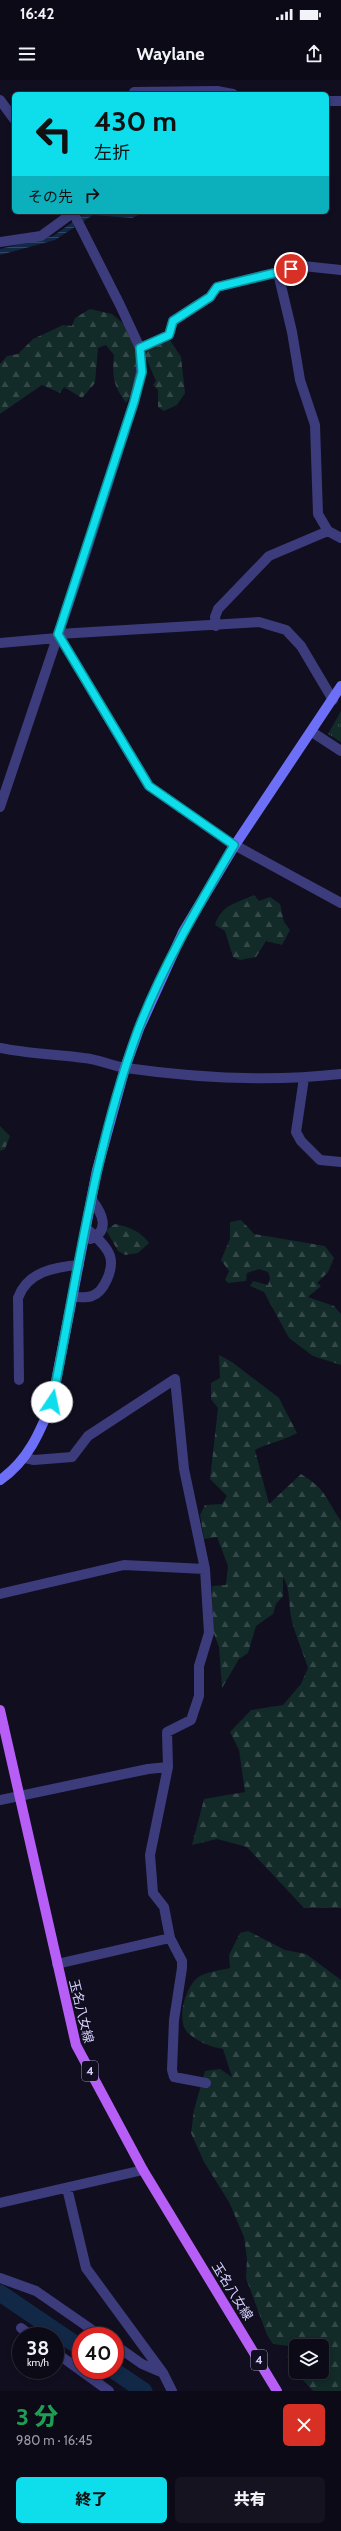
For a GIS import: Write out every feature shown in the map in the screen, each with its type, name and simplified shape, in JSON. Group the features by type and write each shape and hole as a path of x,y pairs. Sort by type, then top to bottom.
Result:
{"main road":[{"name":"玉名八女線","path":"0,1710 76,2045 143,2170 277,2391"}],"street":[{"path":"134,92 223,92"},
{"path":"0,100 12,116"},
{"path":"329,101 341,101"},
{"path":"0,242 41,236 75,216 140,348 142,372 134,402 58,636 0,807"},
{"path":"140,348 169,335 173,321 210,297 217,287 303,266 341,270"},
{"path":"278,273 292,332 300,380 315,425 318,514 328,530 341,538"},
{"path":"216,626 215,617 218,609 269,556 328,530"},
{"path":"0,643 58,636 259,622 286,630 301,646 333,700"},
{"path":"58,636 149,786 234,845 341,903"},
{"path":"0,1480 25,1458 40,1432 52,1402 97,1170 125,1068 155,990 183,932 234,845 312,732 341,686"},
{"path":"312,732 341,751"},
{"path":"0,1048 36,1054 86,1058 125,1068 173,1073 304,1078 341,1074"},
{"path":"304,1078 296,1132 301,1141 320,1160 341,1162"},
{"path":"84,1242 96,1237 102,1230 103,1215 92,1200"},
{"path":"73,1297 92,1296 100,1290 108,1276 110,1256 96,1237 86,1228"},
{"path":"18,1380 18,1298 21,1289 32,1278 46,1270 57,1266 79,1265"},
{"path":"25,1458 34,1460 72,1456 88,1436 176,1379 184,1469 205,1569 209,1633 199,1666 199,1696 191,1720 167,1732 168,1767 150,1855 154,1892 164,1907 170,1938 182,1961 174,2020 172,2070 174,2077 179,2080 206,2082"},
{"path":"0,1594 124,1565 205,1569"},
{"path":"0,1800 20,1798 148,1769 168,1767"},
{"path":"57,1964 170,1938"},
{"path":"0,2203 143,2170"},
{"path":"67,2188 86,2268 163,2373 172,2391"},
{"path":"0,2278 36,2291 88,2327"},
{"path":"124,2351 142,2364 163,2373"},
{"path":"64,2358 109,2391"}],"green space":[{"path":"90,309 112,314 131,330 138,360 138,384 126,403 118,391 114,380 114,355 106,345 98,348 95,383 82,398 64,387 60,393 42,385 0,414 0,364 7,356 18,354 33,339 63,325 72,326 75,318"},
{"path":"170,340 181,357 185,393 177,405 164,411 158,407 158,390 153,385 156,381 145,356 148,349"},
{"path":"341,711 341,742 328,734"},
{"path":"254,895 259,901 270,897 280,904 284,922 290,930 282,945 266,941 256,957 240,960 233,957 225,931 215,925 221,913 225,909"},
{"path":"0,1126 10,1136 5,1149 0,1151"},
{"path":"241,1220 254,1234 325,1246 334,1258 328,1272 317,1283 321,1286 308,1297 334,1306 341,1314 341,1365 313,1356 289,1338 264,1292 250,1286 253,1281 268,1285 270,1278 268,1272 259,1269 247,1273 246,1281 228,1283 225,1280 229,1271 221,1260 230,1239 230,1222"},
{"path":"115,1224 134,1230 142,1235 149,1243 138,1253 125,1255 118,1251 106,1230"},
{"path":"219,1355 232,1362 279,1398 297,1433 255,1450 269,1504 301,1474 321,1490 341,1521 341,1908 304,1908 247,1847 217,1839 192,1845 204,1799 245,1792 239,1750 230,1732 251,1710 283,1705 301,1684 308,1668 294,1627 286,1582 283,1577 283,1596 276,1604 273,1614 256,1626 248,1653 239,1659 222,1688 219,1647 213,1631 212,1586 226,1585 228,1566 217,1537 204,1539 200,1515 205,1505 222,1504 227,1496 210,1479 218,1408 211,1399 211,1383 220,1378"},
{"path":"248,1931 285,1950 306,1954 341,1980 341,2391 313,2391 302,2379 329,2379 329,2339 289,2339 289,2346 273,2344 267,2335 246,2278 247,2259 244,2237 229,2202 204,2162 191,2133 194,2110 205,2071 220,2069 232,2077 223,2049 201,2042 189,2034 185,2028 182,2013 186,1995 190,1987 200,1976 230,1968 229,1955 240,1933"}],"water":[{"path":"84,214 141,214 132,218 93,215 55,240 0,255 0,249 53,236"}],"waterway":[{"path":"0,2293 72,2342"},
{"path":"124,2377 144,2391"}],"route":[{"path":"52,1402 97,1170 125,1068 155,990 183,932 234,845 149,786 58,634 134,402 142,372 140,348 169,335 173,321 210,297 217,287 291,269"}]}
